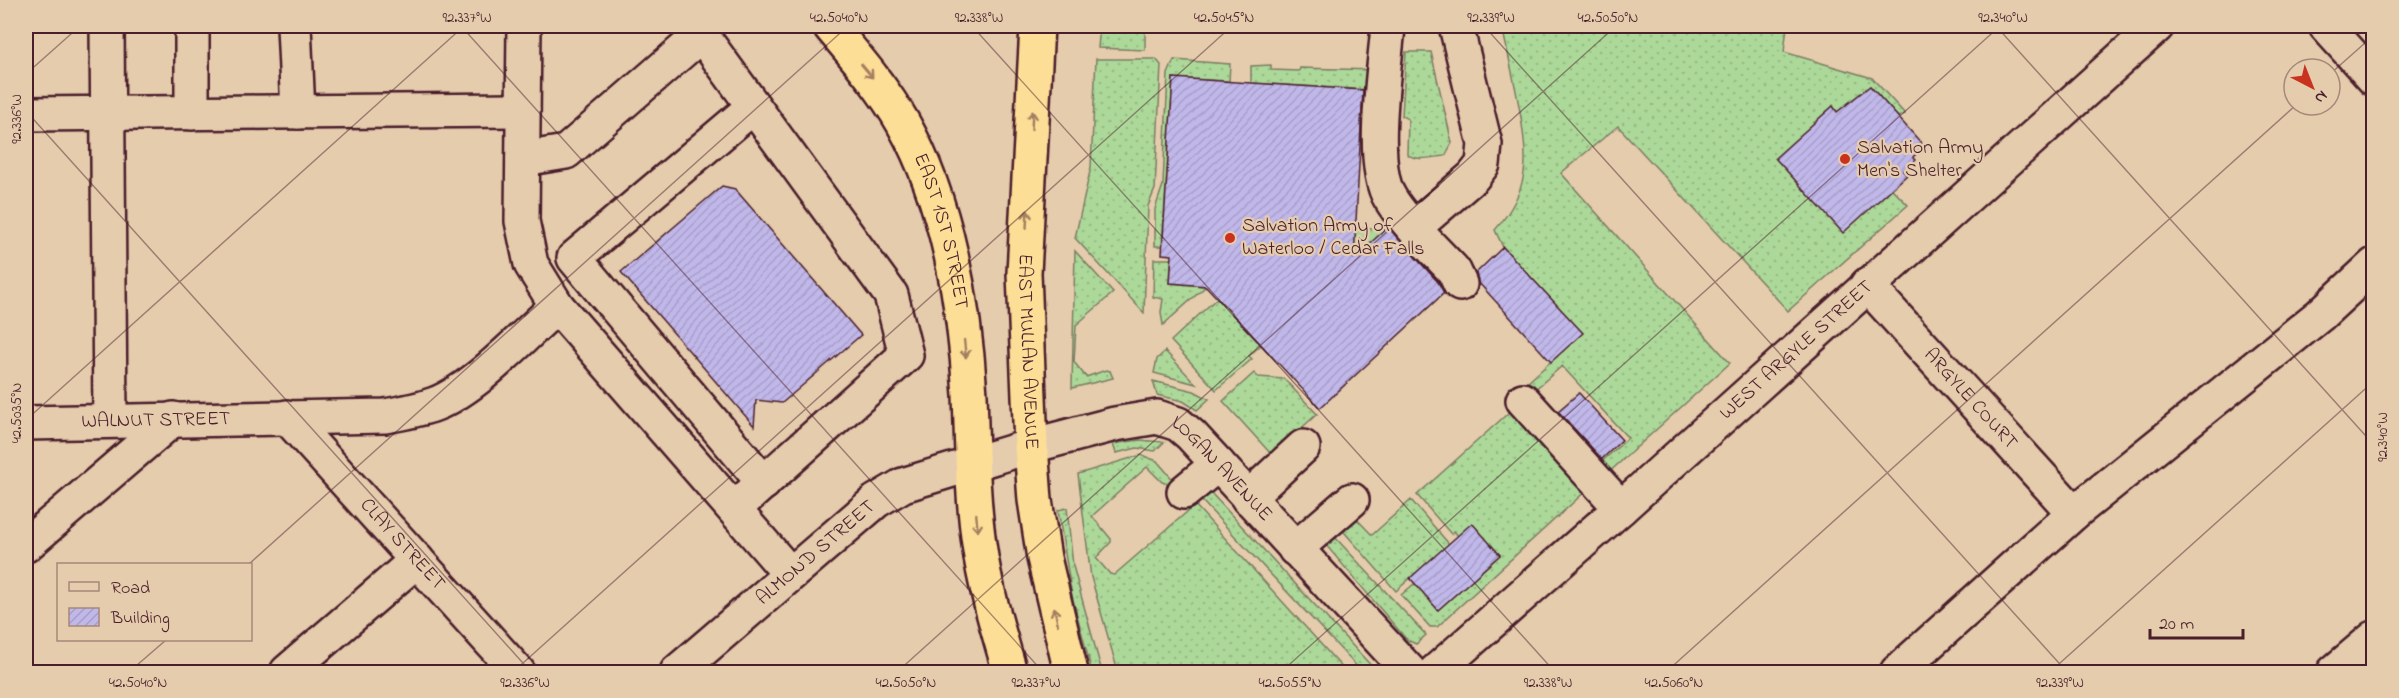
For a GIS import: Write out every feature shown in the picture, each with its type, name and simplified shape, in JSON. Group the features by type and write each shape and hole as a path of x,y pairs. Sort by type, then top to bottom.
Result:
{"highway":[{"name":"EAST 1ST STREET","path":"830,26 878,84 904,125 941,217 960,307 970,393 972,465"},
{"name":"EAST MULLAN AVENUE","path":"1037,26 1024,273 1031,446 1035,500 1044,558 1071,672"},
{"path":"972,465 979,545 1010,672"}],"street":[{"path":"107,26 110,420"},
{"path":"192,26 192,112"},
{"path":"294,26 298,112"},
{"path":"524,26 522,222 525,246 549,296 790,574"},
{"path":"1388,26 1380,134 1382,179 1390,198 1454,271 1460,284"},
{"path":"1415,227 1473,177 1483,164 1485,144 1456,26"},
{"name":"WEST ARGYLE STREET","path":"1435,672 1621,508 2157,26"},
{"path":"2326,26 2373,79"},
{"path":"523,159 566,152 698,30 891,295 906,355 734,509"},
{"name":"WALNUT STREET","path":"26,423 173,418 385,416 435,404 464,387 549,296 574,258 753,107"},
{"path":"26,114 523,110"},
{"path":"574,258 764,483"},
{"path":"1897,672 2074,513 2320,315 2373,266"},
{"name":"ARGYLE COURT","path":"1867,285 2074,513"},
{"path":"1523,400 1621,508"},
{"name":"CLAY STREET","path":"287,417 518,672"},
{"name":"LOGAN AVENUE","path":"972,465 1031,446 1115,424 1157,417 1178,424 1218,464 1410,672"},
{"path":"26,545 173,418"},
{"path":"1248,498 1303,447"},
{"path":"1184,492 1218,464"},
{"name":"ALMOND STREET","path":"677,672 876,501 903,485 972,465"},
{"path":"1295,549 1352,500"},
{"path":"287,672 417,560"},
{"path":"2334,672 2373,638"}],"green space":[{"path":"1100,26 1141,26 1145,33 1145,50 1098,48"},
{"path":"1502,26 1787,26 1784,52 1872,78 1905,114 1898,117 1870,86 1837,112 1833,107 1892,189 1908,205 1788,311 1618,126 1561,173 1730,363 1606,475 1598,465 1628,438 1562,366 1532,392 1526,384 1582,333 1503,247 1495,230 1517,196 1524,173 1525,158 1522,121"},
{"path":"1406,52 1431,52 1452,143 1445,156 1420,158 1407,154 1408,119 1402,116"},
{"path":"1096,59 1156,59 1161,65 1155,189 1148,206 1144,313 1075,238 1091,167"},
{"path":"1174,60 1230,64 1229,81 1173,78 1162,246 1155,246 1155,209 1163,185 1168,74"},
{"path":"1271,65 1271,70 1299,71 1300,68 1375,70 1373,90 1251,83 1251,66"},
{"path":"1287,223 1386,229 1335,277"},
{"path":"1075,251 1113,293 1076,325 1074,362 1086,377 1106,370 1110,371 1113,378 1072,388"},
{"path":"1154,259 1171,259 1170,283 1206,286 1163,325 1161,312 1163,299 1153,297"},
{"path":"1217,298 1261,345 1249,356 1252,359 1216,390 1171,341"},
{"path":"1165,351 1196,384 1154,373 1157,359"},
{"path":"1254,373 1258,377 1284,379 1317,414 1272,455 1223,401"},
{"path":"1153,381 1194,391 1209,399 1197,410 1183,401 1157,395"},
{"path":"1515,407 1589,488 1437,627 1430,627 1401,595 1415,583 1438,610 1500,555 1458,536 1454,531 1451,534 1417,495"},
{"path":"1139,440 1164,442 1155,451 1137,448 1116,453 1113,444"},
{"path":"1141,455 1157,461 1174,481 1170,484 1162,482 1147,467 1092,516 1111,539 1111,542 1096,558 1110,574 1114,575 1195,505 1346,672 1118,672 1091,577 1078,474"},
{"path":"1211,493 1377,672 1362,672 1202,501"},
{"path":"1411,500 1449,544 1396,591 1338,525 1351,513 1372,535"},
{"path":"1067,508 1073,566 1102,672 1092,672 1072,596 1058,510"},
{"path":"1331,533 1426,635 1416,644 1407,640 1325,544"}],"building":[{"name":"Salvation Army of Waterloo / Cedar Falls","path":"1173,78 1363,90 1354,258 1388,227 1438,282 1444,293 1320,408 1206,286 1170,283 1172,255 1162,254"},
{"name":"Salvation Army Men's Shelter","path":"1870,86 1924,146 1913,157 1916,160 1903,171 1907,175 1843,233 1775,158 1833,106 1837,112"},
{"path":"722,186 735,189 861,335 782,403 756,400 754,426 621,272"},
{"path":"1503,247 1583,333 1551,362 1478,282 1476,273"},
{"path":"1579,393 1622,440 1602,459 1558,411"},
{"path":"1472,523 1500,555 1438,610 1410,578"}],"place":[{"name":"Salvation Army Men's Shelter","path":"1845,159"},
{"name":"Salvation Army of Waterloo / Cedar Falls","path":"1230,238"}]}
